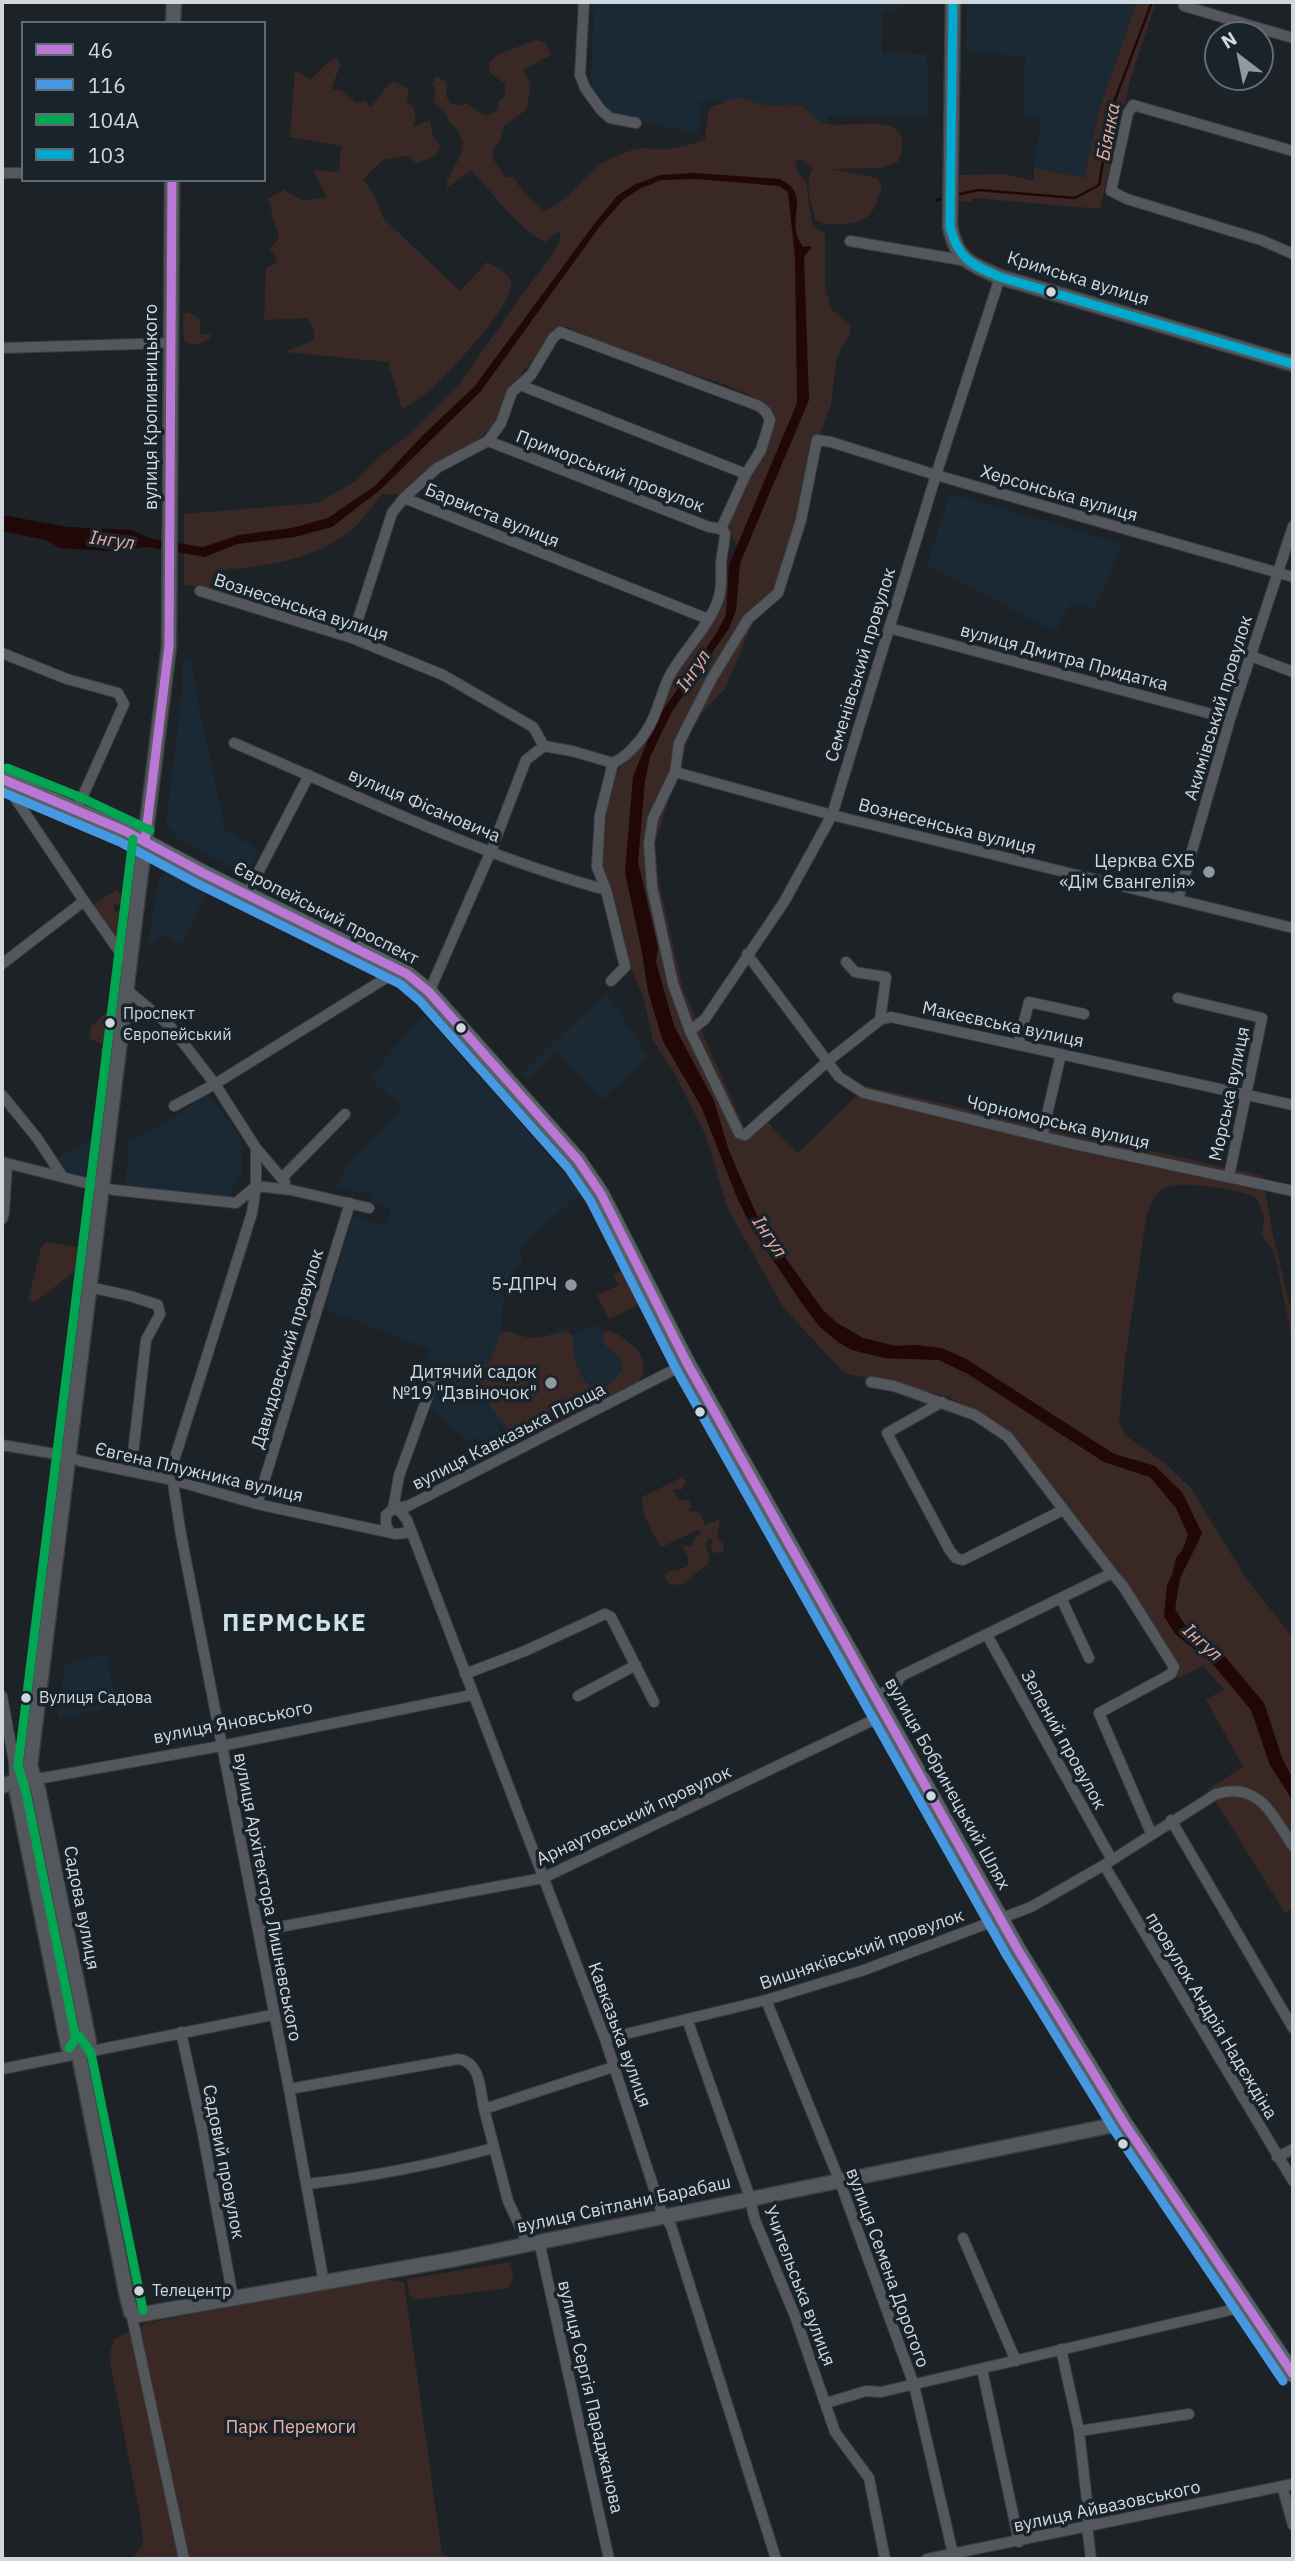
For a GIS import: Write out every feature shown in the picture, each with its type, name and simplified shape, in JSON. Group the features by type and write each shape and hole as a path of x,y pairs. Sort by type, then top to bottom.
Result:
{"main road":[{"name":"Європейський проспект","path":"2,779 77,809 145,841 399,970 419,983 578,1160 601,1194"},
{"name":"вулиця Бобринецький Шлях","path":"601,1194 687,1363 1000,1919 1124,2123 1293,2374"}],"street":[{"path":"173,21 174,2"},
{"path":"584,2 580,75 585,88 610,118 636,123"},
{"path":"953,2 950,216 953,239 958,251 967,261"},
{"path":"1184,4 1293,38"},
{"path":"1293,151 1133,105 1128,113 1111,191 1127,199 1261,240 1293,254"},
{"path":"2,173 21,173"},
{"name":"вулиця Кропивницького","path":"145,841 170,646 172,182"},
{"name":"Кримська вулиця","path":"850,242 967,261 1000,277 1293,364"},
{"name":"Семенівський провулок","path":"690,1031 705,1019 784,902 832,815 1000,277"},
{"path":"404,498 437,468 488,441 501,423 512,392 530,375 553,338 560,332 759,406 770,420 761,450 746,474 721,529 725,533 721,563 723,579 718,600 668,678 647,731 620,760 613,763 544,746 526,760 491,852 429,992"},
{"path":"2,348 171,343"},
{"path":"520,385 746,474"},
{"name":"Херсонська вулиця","path":"675,772 679,743 712,678 748,619 778,593 801,520 817,440 1293,577"},
{"name":"Приморський провулок","path":"488,441 709,527 721,529"},
{"name":"Барвиста вулиця","path":"352,638 392,513 404,498 708,619"},
{"name":"Акимівський провулок","path":"1178,899 1230,719 1293,526"},
{"name":"Вознесенська вулиця","path":"200,591 352,638 443,676 533,727 544,746"},
{"name":"вулиця Дмитра Придатка","path":"889,628 1230,719"},
{"path":"2,653 67,679 118,693 124,704 77,809"},
{"path":"1251,656 1293,672"},
{"name":"вулиця Фісановича","path":"234,743 491,852 551,875 606,890"},
{"path":"611,981 625,967 606,890 597,867 597,843 600,815 613,763"},
{"path":"675,772 653,818 649,843 652,887 673,984 690,1031 738,1133 745,1135 828,1061 880,1020 886,977 855,972 846,962"},
{"name":"Вознесенська вулиця","path":"675,772 832,815 1293,928"},
{"path":"247,894 309,775"},
{"path":"2,779 129,965"},
{"name":"Садова вулиця","path":"79,2055 89,2042 33,1772 68,1456 145,841"},
{"path":"2,964 84,901"},
{"name":"Чорноморська вулиця","path":"747,954 839,1077 864,1093 1042,1136 1293,1191"},
{"path":"174,1107 399,970"},
{"path":"126,989 170,1026 215,1084 256,1148 291,1190"},
{"name":"Морська вулиця","path":"1178,999 1262,1018 1229,1176"},
{"path":"1018,1045 1029,1002 1084,1014"},
{"name":"Макеєвська вулиця","path":"880,1020 891,1017 1293,1105"},
{"path":"1042,1136 1061,1054"},
{"path":"2,1095 37,1138 62,1176"},
{"path":"282,1178 345,1115"},
{"name":"вулиця Архітектора Лишневського","path":"256,1148 256,1186 251,1213 172,1470 181,1535 324,2283"},
{"path":"2,1219 4,1163 102,1186 236,1203 251,1213"},
{"path":"236,1203 256,1186 291,1190 369,1208"},
{"name":"Давидовський провулок","path":"257,1504 350,1203"},
{"path":"89,1287 158,1305 160,1314 146,1340 131,1471"},
{"name":"вулиця Кавказька Площа","path":"435,1376 399,1476 393,1509 408,1506 687,1363"},
{"path":"871,1382 942,1402 975,1415 1008,1437 1123,1586 1174,1667 1171,1674 1099,1713 1151,1833"},
{"path":"942,1402 887,1433 956,1558 963,1560 1063,1510"},
{"name":"Євгена Плужника вулиця","path":"2,1445 68,1456 80,1461 173,1480 257,1504 389,1531"},
{"path":"405,1516 408,1506"},
{"path":"393,1509 405,1516 409,1529 400,1534 389,1531 386,1515 393,1509"},
{"name":"Кавказька вулиця","path":"409,1529 605,2039 661,2210 671,2226 776,2559"},
{"path":"876,1697 895,1685 901,1676 1112,1573"},
{"path":"1061,1598 1089,1658"},
{"path":"465,1674 525,1651 605,1614 611,1617 654,1702"},
{"name":"Зелений провулок","path":"987,1635 1108,1863"},
{"path":"578,1696 636,1665"},
{"name":"вулиця Яновського","path":"33,1772 221,1746 472,1695"},
{"name":"Садова вулиця","path":"2,1696 14,1762 8,1784 68,2046 79,2055 131,2312"},
{"name":"Арнаутовський провулок","path":"258,1931 542,1878 886,1714"},
{"path":"8,1784 33,1772"},
{"name":"Вишняківський провулок","path":"605,2039 766,2000 864,1970 1031,1907 1108,1863 1171,1820 1216,1794 1242,1790 1256,1796 1293,1846"},
{"path":"1171,1820 1293,2028"},
{"name":"провулок Андрія Надєждіна","path":"1108,1863 1293,2181"},
{"name":"вулиця Семена Дорогого","path":"766,2000 840,2182 914,2385 953,2554"},
{"path":"2,2070 272,2015"},
{"name":"Учительська вулиця","path":"687,2019 755,2220 795,2316 835,2432 869,2478 885,2559"},
{"name":"Садовий провулок","path":"181,2032 233,2298"},
{"path":"289,2089 458,2059 467,2060 473,2066 484,2109 613,2067"},
{"name":"вулиця Сергія Параджанова","path":"484,2109 508,2201 533,2242 609,2559"},
{"name":"вулиця Світлани Барабаш","path":"131,2312 145,2315 324,2283 840,2182 1124,2123"},
{"path":"307,2184 352,2179 438,2163 493,2148"},
{"path":"1277,2157 1293,2149"},
{"path":"963,2238 1016,2361"},
{"path":"826,2403 866,2391 881,2392 914,2385 1248,2306"},
{"path":"131,2312 184,2559"},
{"path":"1061,2349 1079,2431 1089,2518 1087,2525 1090,2559"},
{"path":"982,2369 1019,2542"},
{"path":"1079,2431 1189,2414"},
{"name":"вулиця Айвазовського","path":"926,2559 1293,2484"},
{"path":"1282,2486 1293,2525"}],"shaded area":[{"path":"591,2 904,2 904,7 883,13 882,53 927,54 928,115 827,116 827,133 802,119 721,101 700,101 699,134 611,116 590,90 594,11 590,10"},
{"path":"967,2 1137,2 1100,107 1084,179 1034,168 1041,117 1024,115 1025,56 965,52"},
{"path":"950,493 1123,544 1094,609 1072,602 1055,632 927,565"},
{"path":"183,659 192,659 197,698 225,829 260,851 246,876 178,839 166,824 182,690"},
{"path":"166,872 207,892 181,945 165,935 148,946 159,878"},
{"path":"606,992 648,1057 601,1100 558,1052 527,1079 522,1073"},
{"path":"423,1014 581,1193 519,1248 523,1260 504,1288 500,1350 480,1375 562,1328 572,1335 595,1325 625,1345 641,1374 510,1440 499,1421 497,1423 508,1446 492,1455 481,1436 470,1442 428,1408 443,1364 427,1358 429,1349 325,1309 353,1216 386,1226 391,1208 371,1203 373,1194 334,1188 349,1163 402,1107 369,1078"},
{"path":"208,1093 241,1138 242,1174 227,1197 128,1188 125,1183 129,1142 166,1123"},
{"path":"90,1140 93,1149 87,1178 66,1174 58,1158"},
{"path":"106,1653 117,1706 58,1719 64,1665"}],"green space":[{"path":"1137,2 1156,2 1131,77 1100,209 973,198 971,202 958,201 960,175 1005,174 1034,181 1034,168 1084,178 1100,107"},
{"path":"536,40 546,43 551,55 523,70 531,84 526,110 504,126 500,141 492,151 495,162 505,177 513,177 524,193 544,211 560,203 591,172 612,158 638,149 669,149 705,139 708,112 712,106 738,98 764,105 805,108 823,123 878,124 891,126 899,133 902,144 898,162 881,168 830,169 877,178 882,186 870,214 860,221 831,224 815,219 808,187 813,169 801,159 795,162 798,172 806,182 812,225 825,234 825,286 831,309 851,326 850,336 843,344 836,361 831,404 821,431 813,478 783,592 755,618 725,689 694,721 655,843 659,883 683,989 749,1138 767,1122 798,1153 866,1086 1263,1176 1272,1230 1293,1320 1293,1362 1290,1329 1274,1251 1262,1236 1264,1216 1256,1197 1207,1186 1168,1187 1154,1197 1146,1220 1119,1420 1125,1435 1165,1463 1190,1487 1246,1578 1293,1638 1293,1779 1282,1758 1264,1703 1208,1642 1187,1628 1175,1609 1180,1578 1200,1540 1155,1466 1114,1454 966,1359 916,1345 895,1346 863,1338 837,1323 822,1309 760,1222 728,1148 714,1101 674,1026 656,962 658,948 638,862 645,780 650,757 671,713 729,628 736,610 740,563 750,540 737,545 728,530 743,489 768,447 773,424 771,412 764,404 728,386 625,353 566,327 553,333 508,392 494,424 478,441 440,462 400,494 382,494 350,531 319,550 303,556 251,567 215,571 210,587 184,585 184,514 318,503 357,480 383,454 406,437 460,383 550,258 561,239 559,231 545,242 536,237 516,220 471,170 447,188 447,181 459,158 463,143 458,130 433,101 436,90 432,83 437,76 447,83 446,96 451,104 459,106 466,103 485,116 497,111 499,101 505,97 505,84 490,73 489,64 497,55"},
{"path":"337,57 341,64 332,86 334,90 341,90 356,103 365,101 371,107 394,81 408,89 407,101 415,112 413,127 430,120 433,137 440,146 436,155 417,164 407,156 383,160 363,179 376,199 383,218 460,291 487,262 505,273 511,283 502,306 466,353 430,390 402,409 388,362 285,352 314,340 311,323 306,318 264,320 266,268 278,262 270,249 279,238 268,199 284,190 303,201 327,197 313,170 339,172 341,146 290,137 295,70 310,80"},
{"path":"189,312 200,320 200,334 210,334 210,338 197,344 184,340 183,315"},
{"path":"721,578 729,581 726,615 716,634 656,720 633,777 625,872 648,991 663,1041 702,1108 738,1200 803,1305 820,1327 852,1350 885,1358 939,1360 968,1374 1104,1462 1150,1477 1176,1508 1188,1534 1167,1585 1182,1640 1211,1662 1251,1710 1270,1765 1293,1801 1293,1908 1285,1913 1208,1789 1243,1767 1206,1699 1224,1690 1203,1666 1178,1678 1126,1597 1010,1435 950,1397 844,1373 783,1307 727,1207 706,1136 676,1076 653,1040 643,996 622,949 599,863 601,822 615,775 641,732 666,675 686,643 695,646"},
{"path":"116,890 122,896 121,905 114,904 114,911 120,912 116,939 93,905"},
{"path":"106,1013 111,1013 106,1055 100,1052 103,1045 89,1038 91,1026"},
{"path":"47,1242 81,1248 79,1268 35,1302 28,1300 42,1245"},
{"path":"625,1269 642,1303 609,1319 597,1295 619,1285 613,1274"},
{"name":"Дитячий садок №19 \"Дзвіночок\"","path":"505,1331 533,1338 568,1332 573,1338 580,1374 593,1387 602,1387 611,1382 622,1370 621,1359 605,1345 602,1337 606,1331 614,1333 637,1350 643,1363 642,1377 621,1393 553,1426 531,1435 515,1435 484,1395 479,1377 479,1368 490,1362 499,1338"},
{"path":"682,1477 686,1483 681,1490 673,1489 679,1499 689,1501 692,1508 686,1510 700,1513 705,1525 720,1519 717,1538 724,1544 723,1552 714,1553 709,1537 706,1544 710,1555 708,1564 683,1584 670,1585 664,1576 688,1565 689,1558 682,1546 692,1545 695,1537 701,1533 697,1530 662,1547 648,1523 642,1497"},
{"path":"32,1789 82,2038 80,2039 72,2040 23,1791"},
{"path":"510,2262 513,2276 509,2288 415,2300 409,2295 407,2279"},
{"name":"Парк Перемоги","path":"386,2280 404,2282 442,2554 457,2559 132,2559 143,2544 141,2521 109,2357 114,2339 147,2323 346,2285"}],"water":[{"name":"Інгул","path":"694,173 780,179 788,184 796,195 797,235 803,247 811,248 804,257 809,400 740,563 736,610 729,628 671,713 650,757 645,780 638,862 658,948 656,962 674,1026 714,1101 728,1148 760,1222 822,1309 837,1323 863,1338 895,1346 942,1348 966,1359 1114,1454 1155,1466 1182,1492 1202,1533 1180,1578 1175,1609 1187,1628 1218,1648 1264,1703 1282,1758 1293,1779 1293,1801 1270,1765 1251,1710 1211,1662 1175,1634 1164,1616 1167,1585 1188,1534 1176,1508 1150,1477 1104,1462 968,1374 939,1360 885,1358 852,1350 820,1327 753,1230 738,1200 702,1108 663,1041 648,991 625,872 633,777 656,720 716,634 726,615 729,565 797,403 795,257 788,192 779,186 695,179 661,180 639,189 623,200 600,226 481,391 381,489 332,527 295,537 237,544 205,557 148,547 108,551 60,548 46,540 2,531 2,515 68,527 131,530 153,539 203,547 239,535 292,528 328,518 376,485 423,435 474,387 617,196 636,184 660,175"}],"waterway":[{"name":"Біянка","path":"955,195 979,190 1075,198 1099,185 1113,105 1152,2"},
{"name":"Біянка","path":"936,200 945,198"}],"transit line":[{"name":"103","path":"953,2 950,227 957,247 967,260 1000,277 1293,364"},
{"name":"46","path":"145,841 169,646 172,182"},
{"name":"104А","path":"7,768 82,798 150,830"},
{"name":"46","path":"2,779 125,831 203,873 407,974 429,992 578,1160 601,1194 687,1363 1018,1950 1124,2123 1293,2374"},
{"name":"116","path":"2,792 120,842 198,884 400,984 420,1001 568,1168 590,1200 676,1369 1007,1956 1114,2130 1283,2381"},
{"name":"104А","path":"69,2048 76,2039 26,1792 18,1766 133,839"},
{"name":"104А","path":"79,2036 91,2053 143,2310"}],"place":[{"name":"Церква ЄХБ «Дім Євангелія»","path":"1209,872"},
{"name":"Проспект Європейський","path":"110,1023"},
{"name":"5-ДПРЧ","path":"571,1285"},
{"name":"Дитячий садок №19 \"Дзвіночок\"","path":"551,1383"},
{"name":"Вулиця Садова","path":"26,1698"},
{"name":"Телецентр","path":"139,2291"}],"district":[{"name":"ПЕРМСЬКЕ","path":"295,1624"}]}
